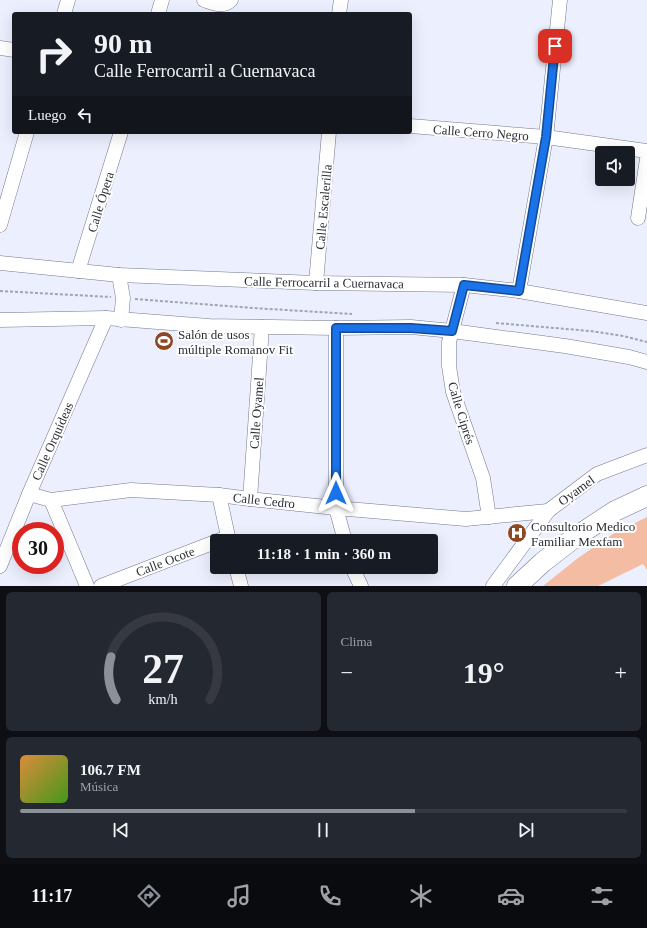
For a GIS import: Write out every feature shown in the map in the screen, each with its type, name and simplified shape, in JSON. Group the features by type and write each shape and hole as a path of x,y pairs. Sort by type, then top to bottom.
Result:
{"main road":[{"path":"517,586 542,562 574,538 615,511 647,496"}],"street":[{"path":"65,12 68,0"},
{"path":"159,12 162,0"},
{"path":"204,0 219,4 229,2 231,0"},
{"path":"340,12 341,0"},
{"path":"519,291 546,137 560,0"},
{"path":"0,48 12,50"},
{"name":"Calle Cerro Negro","path":"412,126 546,137 647,151"},
{"path":"0,225 26,134"},
{"name":"Calle Ópera","path":"78,271 120,134"},
{"name":"Calle Escalerilla","path":"316,283 329,134"},
{"path":"638,218 647,160"},
{"name":"Calle Ferrocarril a Cuernavaca","path":"0,263 119,275 316,283 464,285 519,291 647,314"},
{"path":"119,275 123,298 121,320"},
{"name":"Calle Ciprés","path":"464,285 449,342 449,366 453,392 483,478 489,517"},
{"path":"1,322 106,318 209,326 411,328 452,331 564,346 629,357 647,362"},
{"name":"Calle Orquídeas","path":"0,566 29,494 106,318"},
{"name":"Calle Oyamel","path":"250,500 262,327"},
{"path":"336,328 336,508 343,534"},
{"name":"Oyamel","path":"493,586 548,511 597,474 647,455"},
{"name":"Calle Cedro","path":"29,494 51,500 131,490 219,495 250,500 466,519 548,511"},
{"path":"219,495 227,534"},
{"path":"51,500 87,586"},
{"name":"Calle Ocote","path":"101,586 210,546"},
{"path":"238,574 241,586"},
{"path":"355,574 361,586"}],"path":[{"path":"0,291 354,314"},
{"path":"494,323 590,331 623,336 647,342"}],"shaded area":[{"path":"647,517 647,570 643,564 598,586 543,586 578,558 613,534"}],"place":[{"name":"Salón de usos múltiple Romanov Fit","path":"164,341"},
{"name":"Consultorio Medico Familiar Mexfam","path":"517,533"}],"route":[{"path":"336,493 336,328 411,328 452,331 464,285 519,291 546,137 555,46"}]}
